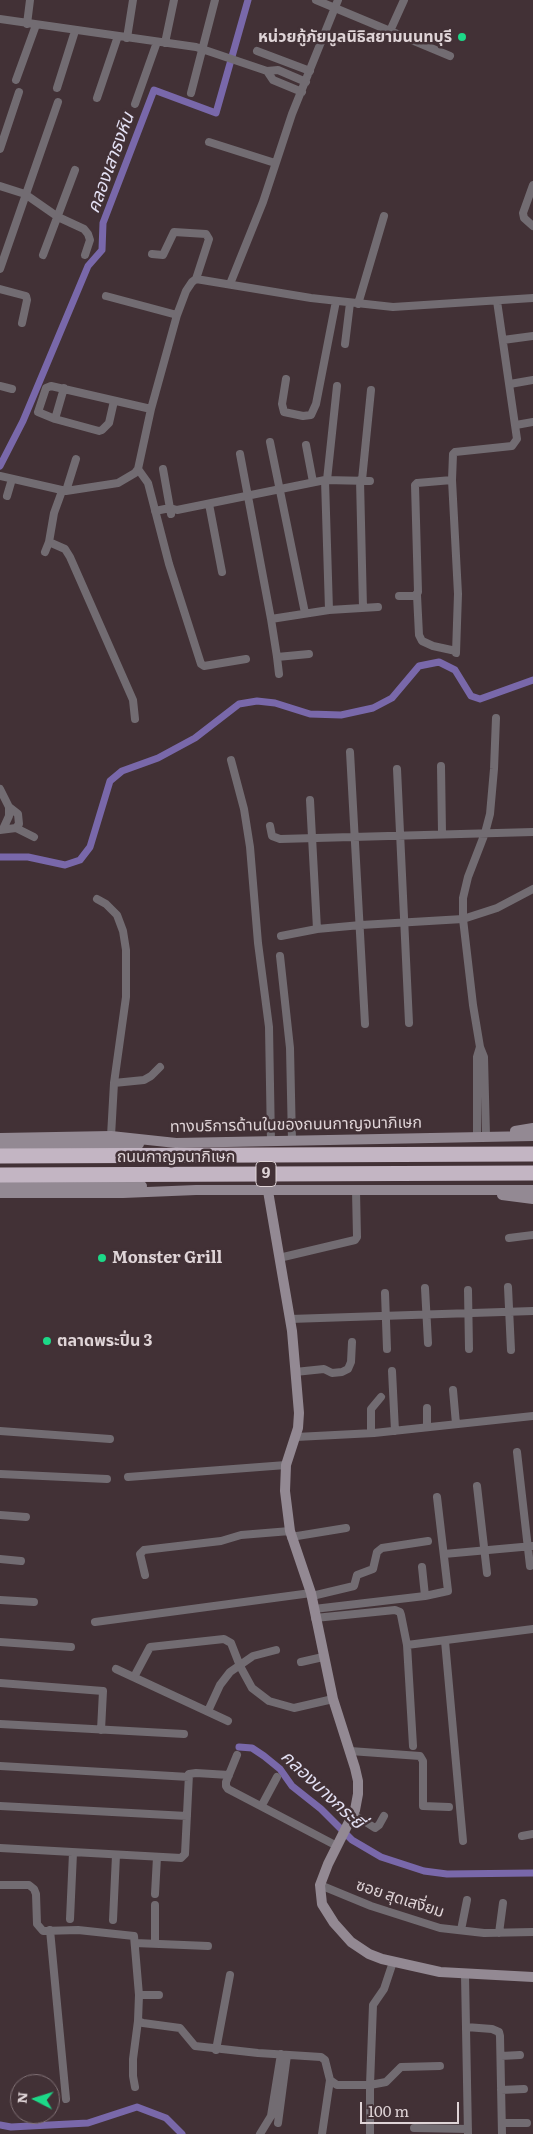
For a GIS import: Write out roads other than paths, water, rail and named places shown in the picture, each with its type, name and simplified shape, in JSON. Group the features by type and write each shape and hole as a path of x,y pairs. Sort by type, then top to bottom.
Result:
{"highway":[{"name":"ถนนกาญจนาภิเษก","path":"0,1156 533,1154"},
{"name":"ถนนกาญจนาภิเษก","path":"0,1176 533,1173"}],"main road":[{"path":"485,1136 533,1128"},
{"name":"ทางบริการด้านในของถนนกาญจนาภิเษก","path":"0,1138 111,1136 176,1144 533,1136"},
{"path":"0,1146 176,1144"},
{"path":"0,1185 112,1184 196,1190"},
{"path":"0,1193 123,1193 196,1190 533,1190"},
{"path":"268,1190 290,1319 299,1418 296,1437 286,1465 285,1491 291,1534 312,1595 332,1699 358,1781 358,1794 353,1814 320,1885 321,1898 326,1913 351,1942 369,1954 393,1962 423,1970 465,1975 533,1978"},
{"path":"476,1190 533,1199"}],"street":[{"path":"27,24 30,0"},
{"path":"127,38 133,0"},
{"path":"135,104 161,43 174,0"},
{"path":"191,93 216,0"},
{"path":"316,0 450,56"},
{"path":"230,284 254,228 275,163 338,0"},
{"path":"390,31 404,0"},
{"path":"0,19 204,49 267,71 278,70 306,82"},
{"path":"16,80 36,25"},
{"path":"57,88 75,31"},
{"path":"97,98 118,36"},
{"path":"256,51 310,71"},
{"path":"267,71 273,80 302,92"},
{"path":"0,149 18,92"},
{"path":"0,269 58,102"},
{"path":"209,142 275,163"},
{"path":"43,255 75,170"},
{"path":"533,184 523,213 524,218 533,226"},
{"path":"0,186 25,194 58,217 84,229 90,240 85,255"},
{"path":"345,344 354,303 384,216"},
{"path":"2,476 64,491 118,483 131,477 138,469 151,409 178,315 186,291 192,282 196,280 209,239 206,234 174,232 163,255 152,254"},
{"path":"196,280 336,301 393,307 533,298"},
{"path":"0,289 26,296 27,300 22,323"},
{"path":"106,296 178,315"},
{"path":"286,379 282,404 284,412 303,416 311,415 316,404 336,301"},
{"path":"452,480 416,483 415,485 419,584 417,595 419,635 422,641 456,652 458,594 452,458 455,452 512,446 518,439 497,301"},
{"path":"503,340 533,336"},
{"path":"510,384 533,380"},
{"path":"0,386 12,389"},
{"path":"329,610 326,480 337,386"},
{"path":"114,401 108,423 102,430 95,431 55,420 38,412 46,388 64,388 151,409"},
{"path":"55,420 64,388"},
{"path":"363,608 364,480 371,390"},
{"path":"516,425 533,422"},
{"path":"270,442 305,613"},
{"path":"306,445 313,482"},
{"path":"240,454 271,619 279,674"},
{"path":"45,552 50,542 54,514 76,459"},
{"path":"138,469 148,483 170,564 201,664 204,666 246,659"},
{"path":"163,469 173,511"},
{"path":"7,496 12,479"},
{"path":"156,514 313,482 364,480"},
{"path":"209,504 222,572"},
{"path":"50,542 65,549 70,557 133,700 135,719"},
{"path":"399,596 417,595"},
{"path":"271,619 329,610 378,607"},
{"path":"277,658 309,654"},
{"path":"485,1136 477,1057 480,1047 463,919 463,898 468,877 485,834 490,814 496,718"},
{"path":"350,752 365,1024"},
{"path":"231,760 244,809 250,847 258,943 270,1027 271,1142"},
{"path":"441,766 442,833"},
{"path":"397,769 409,1023"},
{"path":"0,789 9,807 18,814 20,819 16,828"},
{"path":"310,800 317,929"},
{"path":"2,830 9,816 9,807"},
{"path":"270,826 272,836 276,839 533,832"},
{"path":"2,830 16,828 34,837"},
{"path":"281,936 317,929 463,919 497,908 533,889"},
{"path":"97,899 106,904 117,915 123,931 126,950 126,997 114,1083 111,1136"},
{"path":"280,956 290,1048 292,1142"},
{"path":"114,1083 144,1080 160,1067"},
{"path":"279,1258 355,1240 357,1236 356,1191"},
{"path":"510,1238 533,1235"},
{"path":"508,1287 511,1350"},
{"path":"425,1288 428,1343"},
{"path":"468,1290 469,1350"},
{"path":"385,1293 387,1350"},
{"path":"290,1319 533,1311"},
{"path":"295,1372 324,1369 332,1373 348,1369 351,1362 352,1342"},
{"path":"392,1371 395,1431"},
{"path":"454,1390 456,1424"},
{"path":"371,1433 371,1409 381,1397"},
{"path":"427,1408 427,1427"},
{"path":"296,1437 395,1431 533,1416"},
{"path":"0,1431 110,1439"},
{"path":"517,1452 530,1547 530,1566"},
{"path":"128,1477 286,1465"},
{"path":"0,1474 107,1480"},
{"path":"477,1486 487,1573"},
{"path":"314,1613 448,1591 437,1497"},
{"path":"0,1515 26,1517"},
{"path":"145,1575 140,1554 144,1550 221,1541 241,1536 291,1534 346,1528"},
{"path":"95,1622 312,1595 354,1586 357,1574 373,1569 377,1552 382,1548 428,1541"},
{"path":"444,1554 530,1547"},
{"path":"0,1559 22,1560"},
{"path":"422,1566 425,1596"},
{"path":"0,1600 34,1602"},
{"path":"314,1613 395,1610 400,1612 407,1645 413,1746"},
{"path":"407,1645 533,1629"},
{"path":"134,1677 150,1647 224,1638 231,1643 240,1666 252,1688 269,1701 294,1708 332,1699"},
{"path":"444,1641 463,1841"},
{"path":"0,1642 71,1647"},
{"path":"208,1711 224,1679 253,1656 276,1650"},
{"path":"301,1662 323,1657"},
{"path":"116,1669 228,1720"},
{"path":"0,1683 103,1691 101,1730"},
{"path":"0,1724 184,1734"},
{"path":"350,1751 420,1756 423,1761 423,1806 449,1807"},
{"path":"237,1756 226,1786 228,1789 339,1842"},
{"path":"0,1766 189,1777"},
{"path":"0,1848 184,1857 190,1774 196,1772 229,1776"},
{"path":"262,1805 277,1777"},
{"path":"0,1806 187,1816"},
{"path":"353,1814 375,1828 384,1816"},
{"path":"522,1836 533,1834"},
{"path":"70,1919 73,1853"},
{"path":"113,1920 116,1855"},
{"path":"155,1894 157,1857"},
{"path":"0,1885 29,1886 34,1889 39,1928 43,1930 78,1930 132,1935 136,1943 139,1995 133,2059 135,2087"},
{"name":"ซอย สุดเสงี่ยม","path":"320,1885 398,1915 440,1928 533,1932"},
{"path":"461,1930 467,1900"},
{"path":"499,1932 503,1903"},
{"path":"155,1905 155,1944"},
{"path":"50,1930 66,2099"},
{"path":"136,1943 208,1946"},
{"path":"370,2134 372,2005 384,1989 393,1962"},
{"path":"216,2050 230,1974"},
{"path":"414,2128 430,2131 468,2131 465,1975"},
{"path":"139,1995 159,1995"},
{"path":"138,2021 176,2026 180,2028 195,2046 216,2050 321,2057 324,2060 330,2080 322,2134"},
{"path":"466,2027 496,2030 500,2036 502,2134"},
{"path":"278,2123 284,2054"},
{"path":"260,2134 271,2116 284,2054"},
{"path":"501,2056 520,2055"},
{"path":"330,2080 337,2085 370,2086 386,2082 401,2067 440,2066"},
{"path":"501,2090 524,2089"},
{"path":"502,2123 527,2122"}],"waterway":[{"name":"คลองเสาธงหิน","path":"0,466 23,421 88,266 102,250 103,223 154,90 216,113 248,0"},
{"path":"0,857 28,857 65,865 80,860 90,847 110,781 122,771 158,758 195,738 239,704 257,701 275,703 310,714 341,715 373,708 392,698 419,666 439,662 455,670 471,696 480,699 533,680"},
{"name":"คลองบางกระยี่","path":"239,1747 252,1748 264,1756 280,1769 292,1786 321,1809 352,1840 381,1857 424,1871 447,1874 533,1873"},
{"path":"0,2125 11,2127 88,2123 137,2107 166,2118 182,2134"}],"place":[{"name":"หน่วยกู้ภัยมูลนิธิสยามนนทบุรี","path":"462,37"},
{"name":"Monster Grill","path":"102,1258"},
{"name":"ตลาดพระปิ่น 3","path":"47,1341"}]}
